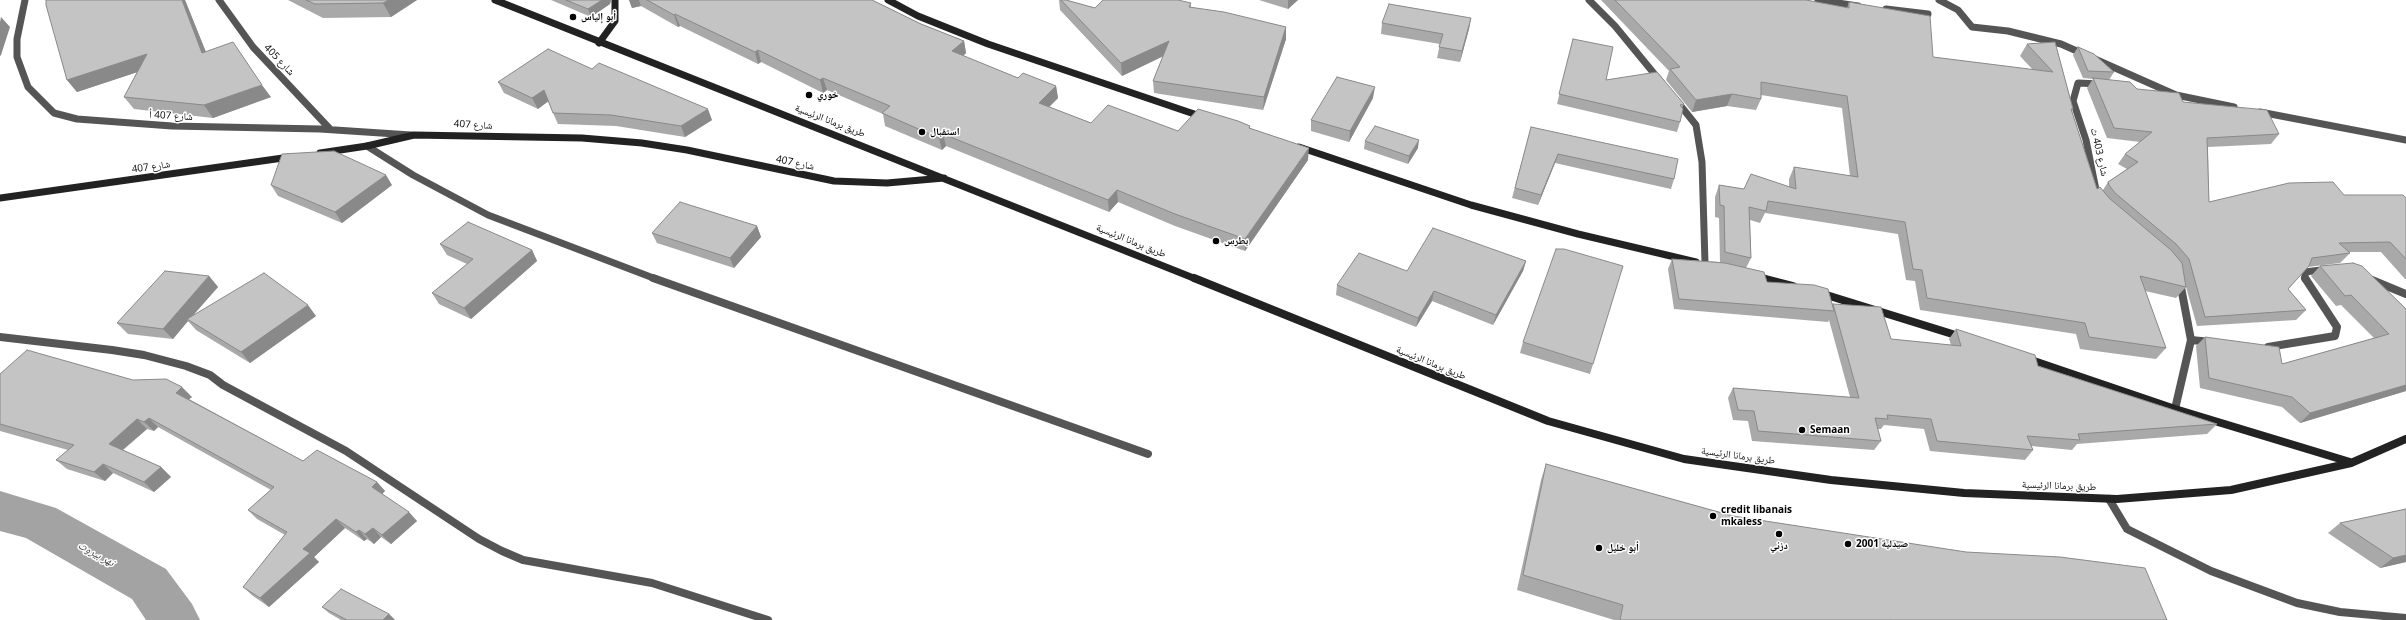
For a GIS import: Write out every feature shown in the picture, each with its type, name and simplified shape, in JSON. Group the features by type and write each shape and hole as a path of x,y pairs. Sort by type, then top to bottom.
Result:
{"street":[{"name":"شارع 407 أ","path":"25,0 18,40 17,58 28,87 42,103 54,113 77,119 172,126 330,129 414,135"},
{"name":"شارع 405","path":"219,0 253,47 330,129"},
{"name":"طريق برمانا الرئيسية","path":"495,0 599,43 946,178 1548,421 1684,459 1831,480 1964,493 2109,499 2231,490 2351,463 2406,439"},
{"path":"599,43 615,20 615,0"},
{"path":"888,0 918,16 988,44 1162,105 1214,121"},
{"path":"1589,0 1615,26 1666,88"},
{"path":"1818,0 1867,7"},
{"path":"1939,0 1958,10 1972,27 2008,31 2061,44 2176,95"},
{"path":"1875,8 1928,14"},
{"name":"شارع 403 ث","path":"2097,197 2086,140 2073,101 2074,92 2078,83 2111,85"},
{"path":"2147,91 2176,95 2239,108"},
{"path":"1288,143 1471,205 1578,234 1708,264 1702,162 1696,125 1671,94"},
{"path":"2254,111 2406,140"},
{"name":"شارع 407","path":"315,154 367,146 414,135 456,134 618,141 687,150 813,178 861,183 946,178"},
{"path":"367,146 413,175 488,215 632,270 1148,454"},
{"name":"شارع 407","path":"0,198 300,156"},
{"path":"2262,346 2278,347 2335,336 2337,327 2305,279 2305,272 2337,268"},
{"path":"2175,409 2191,340 2177,272"},
{"path":"1748,274 1808,289 1971,340"},
{"path":"2367,277 2406,294"},
{"path":"0,337 138,354 192,368 210,375 223,384 346,451 479,539 502,551 523,560 652,583 768,620"},
{"path":"2191,340 2222,344"},
{"path":"2016,355 2175,409 2351,463"},
{"path":"2109,499 2127,529 2211,571 2297,603 2340,612 2406,618"}],"building":[{"path":"46,0 182,0 202,53 233,42 262,85 204,105 124,97 147,54 67,80 46,5"},
{"path":"306,0 389,0 383,3 315,4"},
{"path":"566,0 602,0 588,9"},
{"path":"647,0 872,0 921,24 964,41 952,51 1018,78 1023,73 1056,86 1039,103 1091,123 1108,105 1178,131 1198,109 1238,121 1250,126 1249,128 1309,148 1245,239 1175,214 1117,190 1108,200 943,134 939,138 882,113 890,106 823,78 820,80 758,50 755,52 675,14 674,15"},
{"path":"1061,0 1095,8 1103,0 1178,0 1191,3 1189,7 1224,12 1286,27 1264,97 1153,81 1169,41 1121,63"},
{"path":"1615,0 1806,0 1849,8 1849,2 1930,16 1933,57 2053,72 2027,44 2055,42 2073,109 2071,109 2097,189 2100,187 2109,198 2171,250 2182,263 2186,287 2140,276 2166,348 2089,337 2085,323 1927,298 1922,270 1913,269 1905,222 1768,201 1766,211 1749,207 1751,258 1725,252 1724,206 1720,205 1719,185 1744,189 1751,174 1796,189 1794,167 1858,177 1847,96 1761,82 1761,99 1732,94 1696,100 1670,69 1680,67"},
{"path":"1389,4 1471,18 1462,51 1439,47 1443,34 1382,23"},
{"path":"1573,39 1613,47 1606,80 1657,72 1684,104 1680,105 1683,109 1680,122 1559,94"},
{"path":"2078,47 2094,54 2114,72 2088,71"},
{"path":"548,49 592,69 599,63 708,109 681,126 611,115 553,113 544,90 532,98 498,82"},
{"path":"1337,77 1375,87 1350,131 1311,120"},
{"path":"2093,78 2130,82 2137,89 2179,93 2183,102 2267,110 2279,134 2207,138 2209,202 2289,183 2333,182 2344,195 2403,195 2406,198 2406,259 2390,242 2339,243 2350,253 2312,258 2309,266 2288,289 2306,310 2205,317 2189,259 2176,244 2115,193 2109,185 2108,182 2138,162 2125,154 2152,132 2114,128"},
{"path":"1375,126 1419,140 1409,156 1365,141"},
{"path":"1531,127 1678,159 1674,179 1558,154 1541,195 1515,188"},
{"path":"334,151 386,175 335,212 271,185 282,154"},
{"path":"680,202 757,226 730,258 652,233"},
{"path":"468,222 532,250 464,308 432,293 473,259 440,244"},
{"path":"1433,228 1526,261 1496,315 1434,291 1418,318 1337,285 1359,253 1407,271"},
{"path":"1556,249 1564,249 1623,266 1593,364 1523,342"},
{"path":"1672,259 1725,263 1764,272 1767,282 1814,285 1828,289 1834,311 1679,299"},
{"path":"2353,263 2362,266 2406,309 2406,385 2310,413 2292,397 2209,378 2205,337 2279,347 2282,364 2389,334 2351,295 2345,296 2320,266"},
{"path":"165,271 209,276 163,329 117,323"},
{"path":"264,273 308,305 241,352 187,319"},
{"path":"1833,304 1881,307 1891,339 1961,346 1956,329 2035,355 2038,366 2217,424 2078,434 2080,440 2027,436 2033,450 1937,441 1931,419 1887,415 1888,419 1875,418 1881,441 1758,431 1754,411 1738,410 1733,388 1859,398"},
{"path":"27,350 133,380 166,379 182,387 176,393 303,461 317,450 377,482 372,487 409,512 382,535 373,528 365,534 359,530 356,532 336,519 303,549 310,553 260,598 243,587 287,532 248,510 274,487 149,418 144,422 137,419 109,444 161,467 144,482 103,464 94,472 56,460 74,445 0,424 0,374"},
{"path":"1546,464 1733,516 1966,552 2060,557 2145,568 2167,620 1620,620 1623,605 1523,575"},
{"path":"2406,509 2406,555 2393,558 2340,523"},
{"path":"341,589 389,614 383,620 347,620 322,607"}],"waterway":[{"name":"نهر بيروت","path":"0,511 39,522 149,584 175,620"}],"place":[{"name":"أبو إلياس","path":"573,17"},
{"name":"خوري","path":"809,95"},
{"name":"استقبال","path":"922,132"},
{"name":"بطرس","path":"1216,241"},
{"name":"Semaan","path":"1802,430"},
{"name":"credit libanais mkaless","path":"1713,516"},
{"name":"دزني","path":"1779,534"},
{"name":"صيدلية 2001","path":"1848,544"},
{"name":"أبو خليل","path":"1599,548"}]}
